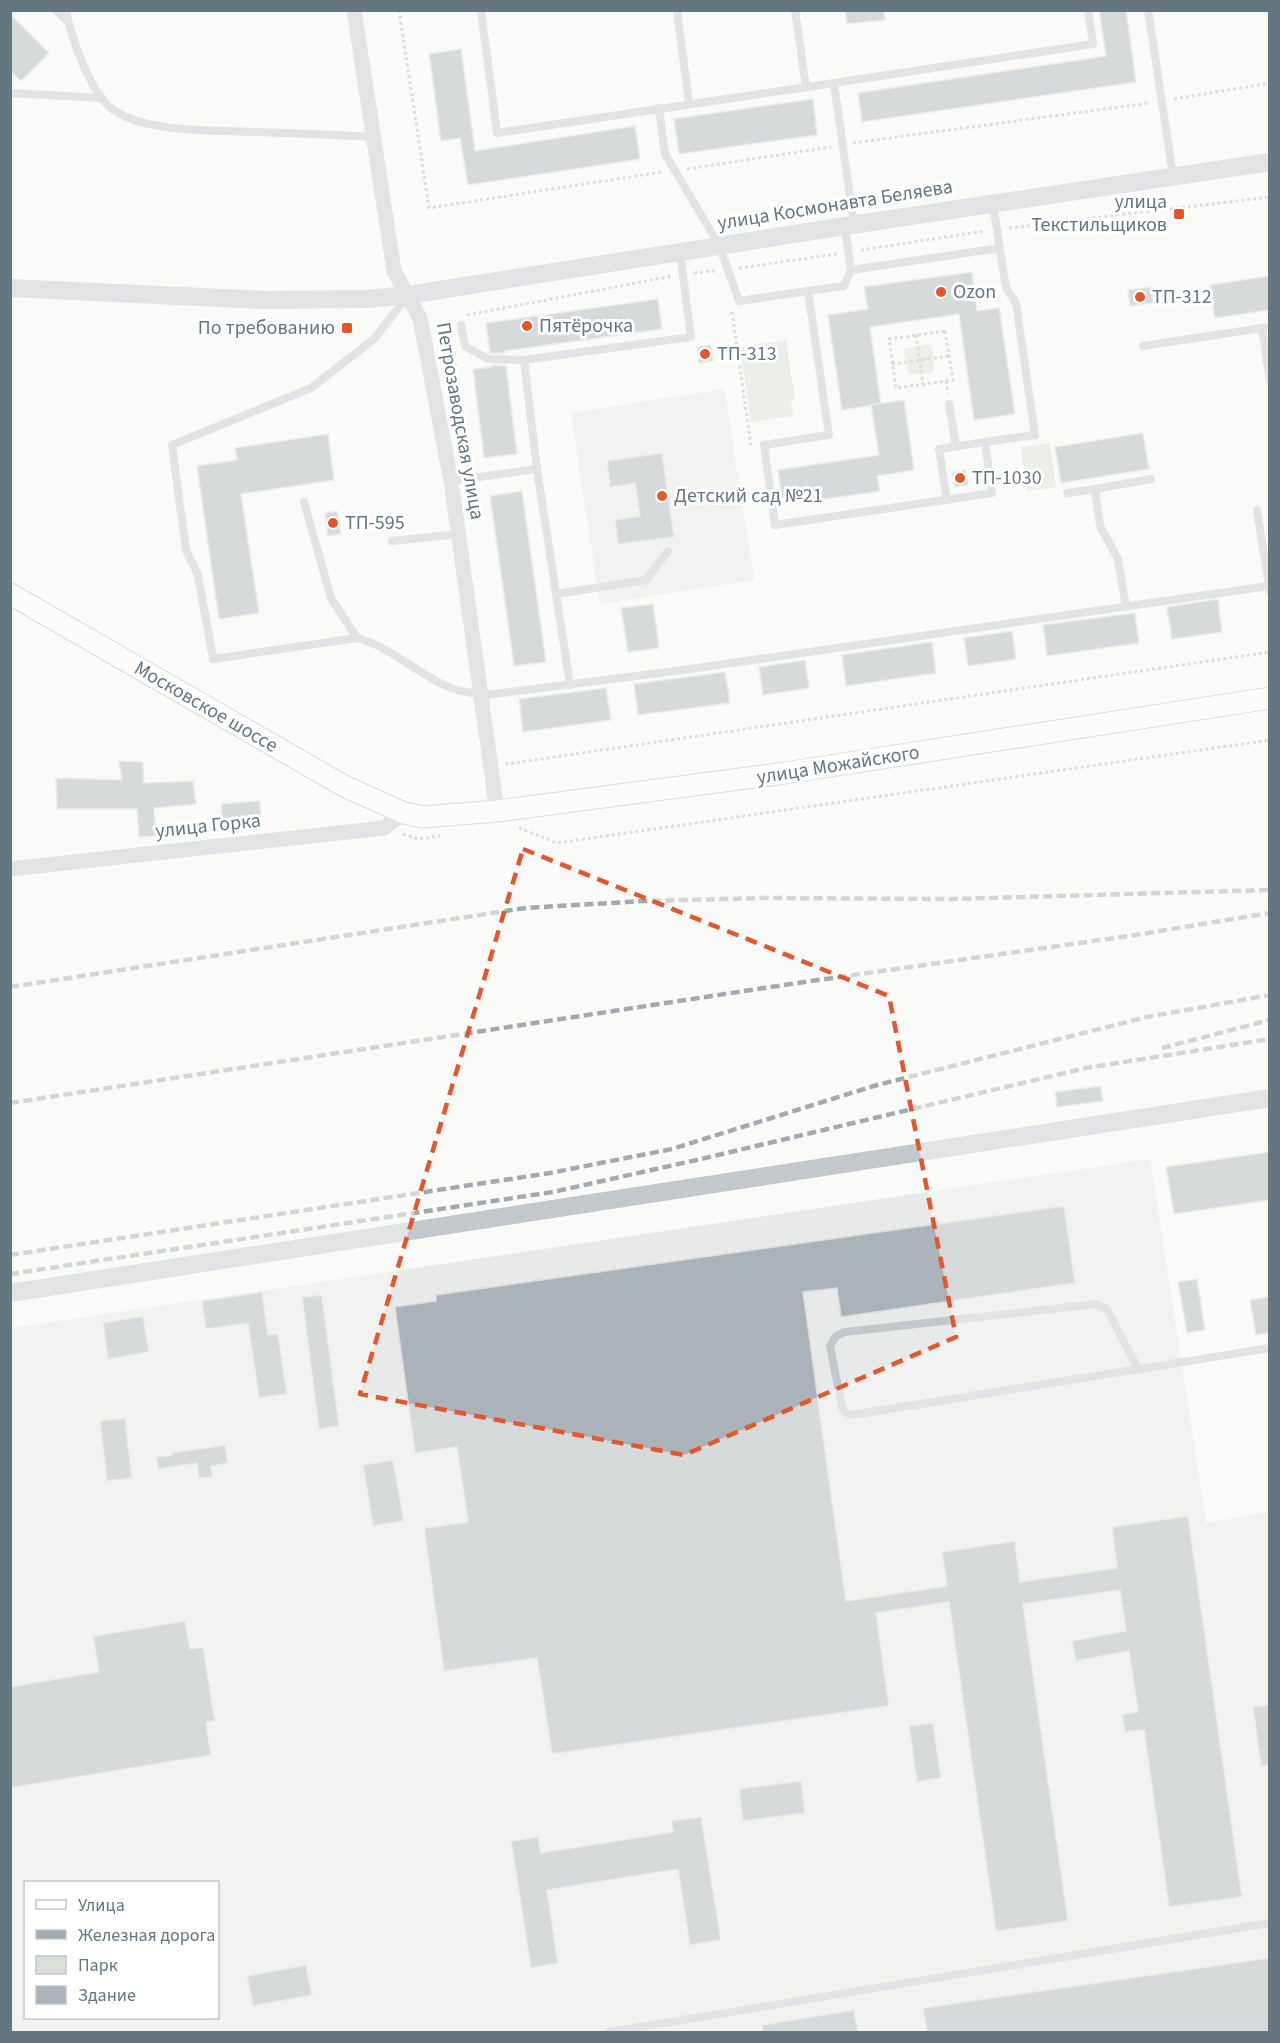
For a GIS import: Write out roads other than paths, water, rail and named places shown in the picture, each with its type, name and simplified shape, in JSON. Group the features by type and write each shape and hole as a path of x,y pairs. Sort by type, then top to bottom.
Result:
{"main road":[{"name":"Московское шоссе","path":"10,594 344,786 404,813"},
{"name":"улица Можайского","path":"404,813 423,817 497,811 784,774 1269,698"}],"street":[{"name":"Петрозаводская улица","path":"354,10 394,271 420,318 451,481 497,811"},
{"name":"улица Космонавта Беляева","path":"408,295 680,251 1269,162"},
{"path":"10,288 264,300 367,299 408,295"},
{"name":"улица Горка","path":"10,869 384,828 404,813"},
{"path":"10,1293 1269,1098"}],"lane":[{"path":"56,10 68,22"},
{"path":"66,10 84,67 102,98 124,117 174,128 374,137"},
{"path":"481,10 497,133 1093,44 1088,10"},
{"path":"677,10 689,103"},
{"path":"795,10 806,87"},
{"path":"1148,10 1173,177"},
{"path":"659,108 665,154 719,245 739,301 843,286 851,270 850,225 843,145 834,83"},
{"path":"10,93 102,98"},
{"path":"947,500 939,449 1035,435 1016,303 1006,288 993,204"},
{"path":"851,270 1000,248"},
{"path":"461,321 465,346 488,359 524,360 691,337 680,251"},
{"path":"807,291 829,435 764,445 775,525 992,493 985,442"},
{"path":"408,295 374,339 311,388 172,445 186,550 198,575 213,659 357,638 380,646 442,685 481,695 570,685 1269,588 1257,510"},
{"path":"1143,346 1265,328 1269,381"},
{"path":"524,360 537,469 570,685"},
{"path":"949,404 956,447"},
{"path":"451,481 537,469"},
{"path":"1067,493 1152,480"},
{"path":"1095,489 1100,526 1118,559 1126,607"},
{"path":"304,502 332,598 357,638"},
{"path":"392,540 459,534"},
{"path":"556,594 646,580 668,551"},
{"path":"1138,1369 1107,1309 1096,1304 845,1332 836,1336 830,1346 842,1407 845,1412 852,1415 1269,1348"},
{"path":"609,2032 1269,1923"}],"railway":[{"path":"10,987 525,908 644,901 761,898 951,899 1270,890"},
{"path":"10,1103 1270,913"},
{"path":"10,1255 550,1173 672,1149 877,1085 1147,1017 1270,995"},
{"path":"1162,1048 1270,1020"},
{"path":"10,1274 553,1192 1086,1068 1270,1039"}],"place":[{"name":"улица Текстильщиков","path":"1179,214"},
{"name":"Ozon","path":"941,292"},
{"name":"ТП-312","path":"1140,297"},
{"name":"Пятёрочка","path":"527,326"},
{"name":"По требованию","path":"347,328"},
{"name":"ТП-313","path":"705,354"},
{"name":"ТП-1030","path":"960,478"},
{"name":"Детский сад №21","path":"662,496"},
{"name":"ТП-595","path":"333,523"}]}
